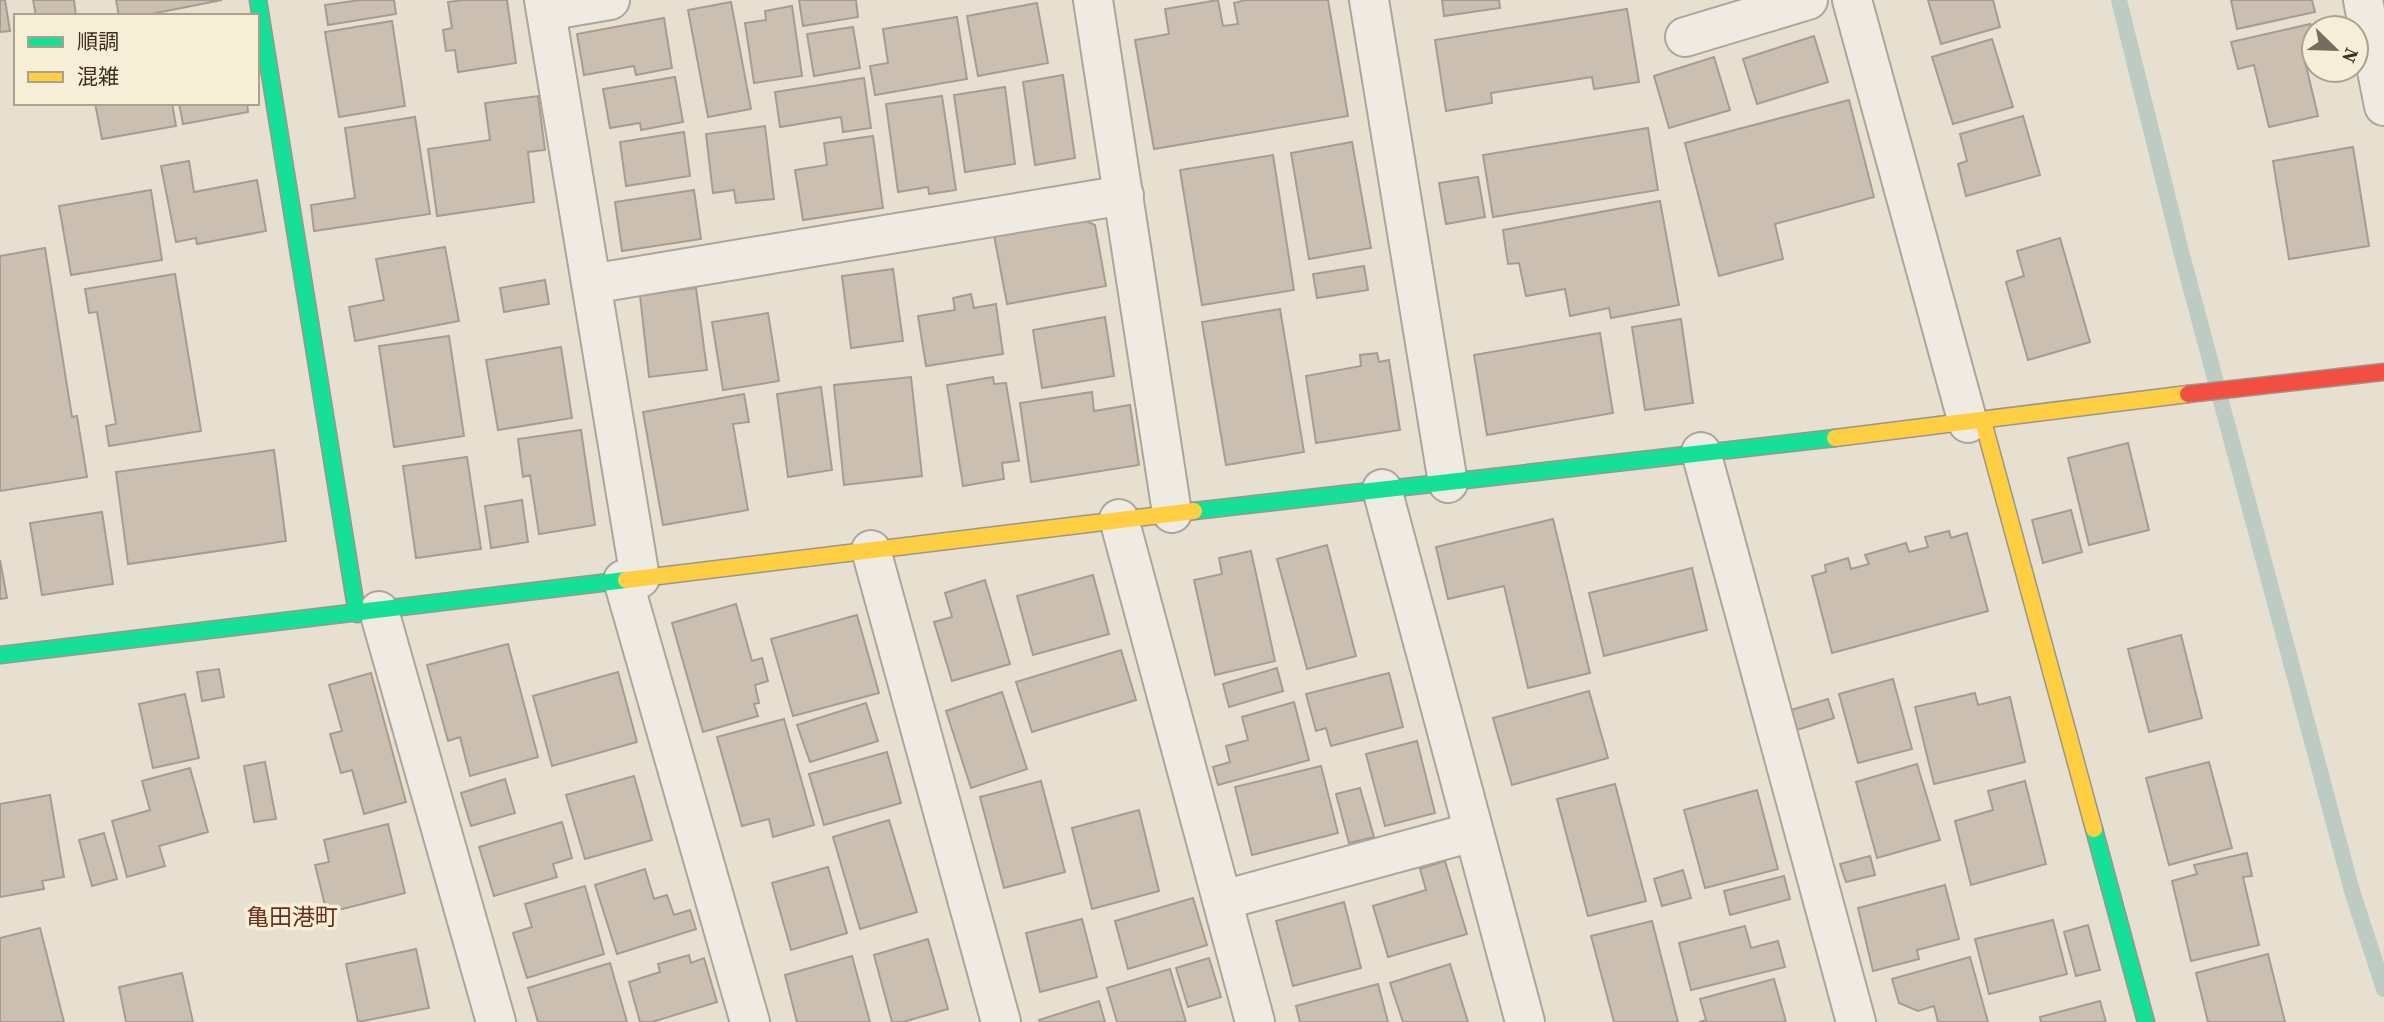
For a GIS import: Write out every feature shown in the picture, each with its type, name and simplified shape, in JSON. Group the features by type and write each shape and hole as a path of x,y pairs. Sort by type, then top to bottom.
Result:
{"street":[{"path":"258,0 368,613 496,1022"},
{"path":"610,0 545,5 591,284 632,579 750,1022"},
{"path":"1093,0 1172,513"},
{"path":"1369,0 1448,482"},
{"path":"1685,37 1808,0"},
{"path":"1852,0 2147,1022"},
{"path":"2363,0 2384,106"},
{"path":"591,284 1124,195"},
{"path":"0,655 368,613 1119,519 1975,422 2128,401 2384,372"},
{"path":"1701,452 1856,1022"},
{"path":"1382,489 1525,1022"},
{"path":"1119,519 1255,1022"},
{"path":"872,550 1001,1022"},
{"path":"1223,900 1473,832"}],"building":[{"path":"0,0 5,0 10,31 0,32"},
{"path":"33,0 74,0 76,14 36,14"},
{"path":"116,0 222,0 151,14 119,14"},
{"path":"360,0 394,0 396,14 328,25 325,5"},
{"path":"507,0 516,63 458,72 455,50 446,51 443,30 452,28 448,2"},
{"path":"799,0 856,0 858,17 803,26"},
{"path":"1218,0 1223,26 1238,24 1234,3 1246,0 1328,0 1348,116 1154,149 1135,40 1169,34 1165,9"},
{"path":"1442,0 1499,0 1500,8 1444,16"},
{"path":"1928,0 1993,0 2000,27 1941,44"},
{"path":"2231,0 2312,0 2315,12 2237,29"},
{"path":"731,2 751,109 708,117 688,10"},
{"path":"1037,3 1048,63 978,76 967,16"},
{"path":"792,6 802,76 754,83 745,23 766,20 765,11"},
{"path":"1627,9 1639,82 1594,89 1592,77 1491,93 1492,103 1446,111 1435,40"},
{"path":"957,17 967,79 875,95 870,66 888,63 883,29"},
{"path":"664,18 672,68 636,75 634,66 584,75 577,34"},
{"path":"392,21 405,106 339,117 325,32"},
{"path":"2300,26 2300,84 2310,84 2318,116 2269,127 2254,65 2238,69 2231,42"},
{"path":"853,27 860,68 814,76 807,34"},
{"path":"1814,36 1828,82 1757,104 1743,59"},
{"path":"1992,39 2013,107 1953,124 1932,57"},
{"path":"1714,57 1730,110 1669,128 1654,76"},
{"path":"1063,75 1075,158 1035,165 1023,82"},
{"path":"675,77 683,122 641,130 640,123 610,128 603,89"},
{"path":"864,78 871,128 843,132 841,117 780,127 775,92"},
{"path":"1005,87 1015,164 965,172 954,95"},
{"path":"538,96 545,150 528,152 534,202 437,216 428,149 490,140 485,103"},
{"path":"942,96 956,190 929,194 928,187 898,192 886,104"},
{"path":"1849,100 1874,197 1775,224 1783,259 1719,276 1685,143"},
{"path":"95,105 172,105 176,126 102,139"},
{"path":"179,105 247,105 248,112 183,124"},
{"path":"2023,116 2040,175 1966,196 1958,164 1967,161 1960,134"},
{"path":"415,117 430,214 314,231 311,205 355,198 345,128"},
{"path":"765,126 774,199 736,203 734,190 713,193 706,134"},
{"path":"1648,128 1658,190 1493,217 1483,155"},
{"path":"684,132 690,176 626,186 620,142"},
{"path":"873,136 883,208 803,220 795,170 827,165 824,143"},
{"path":"1352,142 1371,248 1309,259 1291,153"},
{"path":"2353,147 2369,246 2289,259 2273,161"},
{"path":"1273,155 1294,290 1202,305 1180,170"},
{"path":"189,161 194,192 257,180 266,231 197,244 196,238 176,242 161,166"},
{"path":"1478,177 1485,217 1446,224 1439,183"},
{"path":"151,190 162,260 71,275 59,206"},
{"path":"694,190 701,239 622,251 615,202"},
{"path":"1660,201 1679,305 1611,318 1609,308 1570,316 1565,289 1526,296 1519,263 1508,264 1503,230"},
{"path":"1081,219 1095,225 1106,286 1007,304 994,235"},
{"path":"2060,238 2090,342 2028,360 2006,282 2024,276 2017,251"},
{"path":"445,247 459,321 355,341 349,307 384,300 376,259"},
{"path":"45,248 72,417 77,416 87,477 0,491 0,256"},
{"path":"1364,266 1368,290 1317,298 1313,274"},
{"path":"893,269 903,341 851,348 842,276"},
{"path":"175,274 201,431 109,446 106,426 116,424 97,312 89,313 85,289"},
{"path":"545,280 549,304 504,312 500,288"},
{"path":"696,288 707,370 649,377 640,295"},
{"path":"971,294 974,308 996,304 1003,354 926,366 918,316 955,310 953,298"},
{"path":"1280,309 1304,452 1226,465 1202,322"},
{"path":"768,313 779,381 723,390 712,322"},
{"path":"1105,317 1114,376 1042,388 1033,330"},
{"path":"1681,319 1693,403 1645,410 1632,327"},
{"path":"1600,333 1613,413 1487,435 1474,355"},
{"path":"449,336 464,436 394,447 379,346"},
{"path":"561,347 572,418 498,430 486,360"},
{"path":"1377,353 1379,362 1389,360 1400,430 1316,443 1306,376 1361,366 1360,355"},
{"path":"911,377 922,476 844,485 834,385"},
{"path":"993,377 994,384 1006,383 1019,461 1002,463 1004,479 963,486 947,385"},
{"path":"821,387 832,470 788,477 777,394"},
{"path":"1092,392 1094,411 1130,405 1139,465 1031,482 1020,403"},
{"path":"744,394 749,422 733,424 748,510 663,525 643,412"},
{"path":"581,430 595,525 539,534 530,475 523,477 518,439"},
{"path":"2128,443 2149,530 2089,545 2068,458"},
{"path":"274,450 286,541 128,564 116,472"},
{"path":"467,457 481,549 416,558 403,466"},
{"path":"522,500 528,542 491,548 485,506"},
{"path":"2071,510 2082,552 2043,563 2032,520"},
{"path":"102,512 113,584 42,595 30,523"},
{"path":"1553,519 1590,673 1528,688 1504,586 1448,599 1436,547"},
{"path":"1949,531 1951,538 1967,533 1988,611 1832,653 1812,576 1826,572 1825,565 1848,558 1851,569 1869,564 1865,555 1906,543 1909,552 1928,547 1925,537"},
{"path":"1327,545 1356,656 1307,669 1277,559"},
{"path":"1251,551 1275,661 1215,675 1194,580 1222,574 1219,558"},
{"path":"0,560 7,598 0,599"},
{"path":"1692,568 1707,630 1604,656 1589,593"},
{"path":"1093,575 1109,634 1033,655 1017,596"},
{"path":"985,580 1010,664 952,681 934,622 952,617 945,593"},
{"path":"736,604 752,661 762,658 768,681 755,685 759,703 754,704 758,716 703,732 672,623"},
{"path":"857,615 879,693 793,716 771,639"},
{"path":"2181,635 2202,718 2149,732 2128,649"},
{"path":"508,644 538,757 470,776 460,737 448,741 427,665"},
{"path":"1121,650 1136,700 1032,732 1016,682"},
{"path":"1277,668 1283,691 1229,707 1223,684"},
{"path":"219,669 224,697 202,701 197,672"},
{"path":"618,672 637,742 552,766 533,696"},
{"path":"371,673 406,802 364,814 352,770 341,773 330,734 342,731 329,685"},
{"path":"1389,673 1403,727 1331,746 1326,728 1316,731 1306,694"},
{"path":"1893,679 1912,749 1858,763 1839,694"},
{"path":"1589,691 1608,758 1512,785 1493,718"},
{"path":"1002,692 1027,769 971,788 946,711"},
{"path":"1975,693 1978,705 2010,697 2025,762 1934,784 1915,707"},
{"path":"185,694 199,758 153,768 139,704"},
{"path":"1828,699 1834,718 1797,730 1791,710"},
{"path":"1294,702 1309,760 1218,785 1213,767 1230,762 1226,746 1248,740 1242,717"},
{"path":"866,703 878,741 810,762 797,725"},
{"path":"784,719 814,825 773,837 769,819 742,826 717,737"},
{"path":"1417,741 1435,813 1385,826 1366,754"},
{"path":"887,752 901,803 824,825 809,774"},
{"path":"265,762 276,819 254,822 244,766"},
{"path":"2209,762 2232,848 2169,865 2146,778"},
{"path":"1917,764 1940,840 1877,858 1856,782"},
{"path":"1321,766 1338,833 1252,855 1235,787"},
{"path":"190,768 208,832 159,846 165,866 127,877 112,821 150,810 142,781"},
{"path":"634,776 652,840 585,859 566,795"},
{"path":"505,779 515,813 471,826 461,793"},
{"path":"1041,781 1065,872 1004,888 980,797"},
{"path":"2025,781 2046,864 1971,885 1955,821 1993,810 1988,791"},
{"path":"1615,784 1646,901 1588,916 1557,799"},
{"path":"1360,788 1374,837 1349,843 1336,794"},
{"path":"1757,790 1778,869 1705,888 1684,810"},
{"path":"50,795 64,877 42,881 44,889 0,897 0,804"},
{"path":"1139,810 1159,891 1092,909 1072,828"},
{"path":"889,820 917,912 860,929 833,837"},
{"path":"562,822 572,858 553,864 557,877 494,896 479,847"},
{"path":"388,824 405,893 327,913 315,865 329,862 324,840"},
{"path":"104,833 117,879 92,886 79,840"},
{"path":"2247,853 2252,876 2243,877 2259,945 2191,961 2172,881 2197,874 2194,865"},
{"path":"1870,856 1875,875 1846,882 1840,864"},
{"path":"1445,861 1467,934 1388,957 1373,906 1426,890 1420,869"},
{"path":"828,867 847,933 791,950 772,883"},
{"path":"645,869 654,899 667,895 674,915 690,910 696,929 617,954 595,885"},
{"path":"1683,870 1691,898 1662,906 1654,879"},
{"path":"1784,876 1790,899 1730,915 1724,891"},
{"path":"1945,885 1959,939 1917,950 1919,959 1873,971 1858,908"},
{"path":"585,886 604,954 527,978 513,933 532,927 525,904"},
{"path":"1193,898 1207,945 1128,969 1115,921"},
{"path":"1344,902 1361,968 1293,986 1276,921"},
{"path":"1082,919 1097,977 1040,992 1026,933"},
{"path":"2053,920 2067,974 1989,994 1975,939"},
{"path":"1652,921 1678,1022 1614,1022 1591,936"},
{"path":"2088,925 2100,970 2076,976 2064,932"},
{"path":"1745,926 1751,948 1778,941 1785,967 1691,990 1679,943"},
{"path":"40,928 64,1022 0,1022 0,938"},
{"path":"928,939 948,1009 903,1022 892,1022 874,955"},
{"path":"416,949 429,1008 358,1022 346,964"},
{"path":"2268,954 2285,1022 2208,1022 2196,973"},
{"path":"689,955 691,963 704,958 717,1002 652,1022 640,1022 629,982 660,972 658,964"},
{"path":"852,956 870,1022 797,1022 785,975"},
{"path":"1970,957 1988,1022 1938,1022 1934,1006 1918,1011 1899,1003 1892,979"},
{"path":"1209,958 1221,997 1188,1007 1176,968"},
{"path":"610,963 627,1022 538,1022 528,988"},
{"path":"1450,964 1468,1022 1403,1022 1390,983"},
{"path":"1170,969 1186,1022 1117,1022 1107,988"},
{"path":"182,973 193,1022 126,1022 119,987"},
{"path":"1774,979 1786,1022 1699,1022 1706,1020 1700,999"},
{"path":"1378,984 1388,1022 1300,1022 1296,1006"},
{"path":"1099,1001 1105,1022 1039,1020"},
{"path":"2100,1001 2106,1022 2041,1022 2040,1017"}],"waterway":[{"path":"2119,0 2182,255 2352,891 2384,989"}],"traffic: fast":[{"path":"258,0 357,614"},
{"path":"1194,511 1835,438"},
{"path":"0,655 626,580"},
{"path":"2094,829 2146,1022"}],"traffic: slow":[{"path":"1835,438 2188,394"},
{"path":"1983,421 2094,829"},
{"path":"626,580 1194,511"}],"traffic: jam":[{"path":"2188,394 2384,372"}],"district":[{"name":"亀田港町","path":"292,917"}]}
